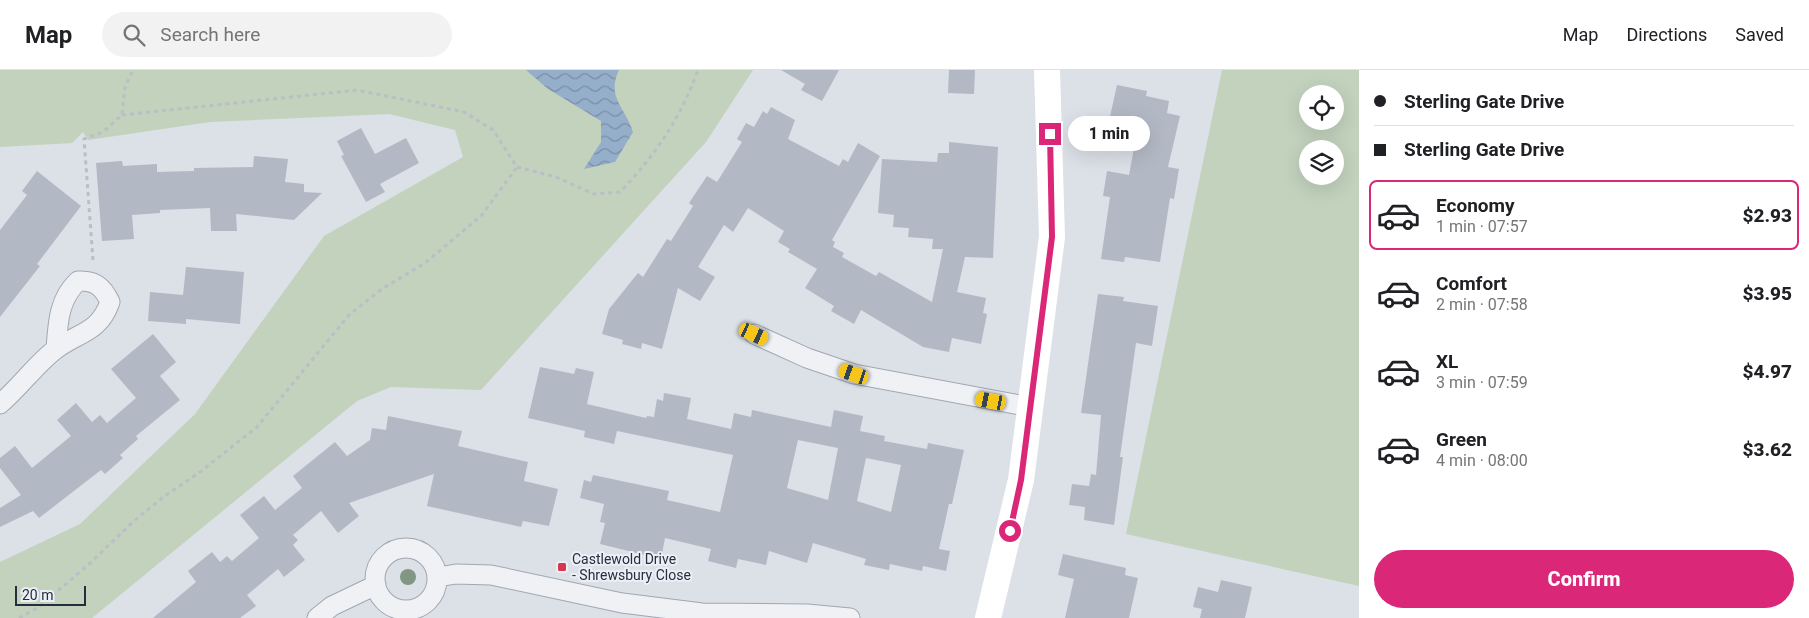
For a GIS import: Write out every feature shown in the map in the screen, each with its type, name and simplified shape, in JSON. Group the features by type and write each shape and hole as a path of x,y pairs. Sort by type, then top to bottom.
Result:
{"street":[{"path":"988,618 1021,480 1052,237 1047,70"},
{"path":"0,404 56,349 93,328 105,316 110,302 104,289 90,281 78,281 67,291 59,318 56,349"},
{"path":"754,334 808,358 854,374 1031,407"},
{"path":"402,548 422,552 430,558 438,577 432,597 416,613 395,608 379,594 376,585 375,575 384,556 402,548"},
{"path":"438,577 456,574 491,575 622,603 702,613 807,614 850,618"},
{"path":"317,618 332,606 376,585"}],"path":[{"path":"122,115 125,87 133,70"},
{"path":"90,281 93,266 84,139 103,132 122,115 358,90 464,112 493,130 517,167 556,177 594,194 620,192 647,164 679,116 698,70"},
{"path":"19,618 39,607 162,498 200,472 257,427 349,315 382,289 425,263 482,215 517,167"}],"green space":[{"path":"0,70 753,70 706,142 481,390 391,387 357,401 92,618 0,618 0,562 80,524 195,414 324,236 463,157 455,130 389,114 210,122 88,140 83,132 72,143 0,147"},
{"path":"1222,70 1359,70 1359,586 1126,534"}],"water":[{"path":"526,70 619,70 616,79 616,95 633,132 615,162 584,169 601,142 601,121 548,89"}],"building":[{"path":"781,70 839,70 822,101 801,90 805,84"},
{"path":"949,70 975,70 974,94 948,93"},
{"path":"1117,85 1147,91 1146,96 1169,101 1167,113 1180,116 1168,167 1179,169 1174,199 1170,198 1160,262 1125,257 1124,262 1101,259 1110,197 1103,196 1107,171 1129,175 1136,137 1107,130"},
{"path":"771,107 795,120 788,139 839,166 843,159 848,162 858,143 880,156 832,240 835,242 833,247 844,253 842,257 876,276 879,272 932,302 943,249 932,249 933,239 908,237 909,228 893,227 894,215 878,213 882,159 937,162 938,153 949,153 949,142 998,147 993,258 965,257 957,292 986,298 983,313 987,314 981,344 952,338 949,352 923,347 861,310 854,324 831,311 834,306 805,288 817,269 788,252 790,249 778,242 784,231 748,208 733,232 724,225 698,267 715,277 700,301 678,288 662,349 642,343 641,349 622,344 623,340 602,334 609,309 638,273 643,277 667,239 671,241 693,206 689,203 707,176 717,182 742,142 737,139 746,123 754,127 763,111 767,114"},
{"path":"361,128 375,154 406,138 419,163 380,184 385,192 366,202 341,156 344,155 337,141"},
{"path":"254,156 288,159 285,182 304,184 304,192 322,193 294,220 236,214 237,231 211,231 210,208 160,210 160,213 132,215 134,239 102,241 96,163 122,161 123,166 157,164 157,172 194,171 194,168 253,167"},
{"path":"37,171 81,206 37,264 40,266 0,317 0,230 27,195 22,191"},
{"path":"186,267 244,272 240,324 186,319 186,324 148,321 150,292 183,295"},
{"path":"1098,294 1124,297 1123,301 1158,306 1152,346 1136,343 1120,457 1123,457 1114,525 1084,520 1085,507 1069,505 1072,484 1089,486 1091,474 1096,475 1101,415 1081,413"},
{"path":"153,334 176,362 160,376 180,400 136,436 138,439 120,455 123,458 105,474 101,470 39,518 33,511 0,527 0,508 21,495 0,468 0,458 15,446 32,468 71,436 57,420 76,403 92,422 100,415 107,423 136,398 111,369"},
{"path":"540,367 574,374 576,368 594,372 587,404 646,418 647,416 654,417 657,399 663,401 664,393 691,398 687,419 731,429 734,413 751,417 752,410 831,427 834,410 863,416 860,431 885,436 884,441 927,449 928,443 964,450 952,504 949,504 939,549 950,551 946,571 923,566 922,571 890,564 889,570 864,565 866,559 813,543 807,563 769,551 766,565 738,559 736,568 708,561 711,549 665,538 661,559 600,544 605,523 600,522 604,504 580,498 584,480 591,482 593,475 669,491 667,500 720,512 733,455 617,431 614,444 584,437 585,431 528,418","holes":["798,440 838,448 828,500 787,488","866,458 901,465 891,512 857,501"]},
{"path":"388,416 462,431 458,446 528,462 524,481 558,489 549,526 523,521 521,527 427,506 434,474 349,503 359,516 338,533 321,511 293,535 298,540 293,545 305,560 284,577 278,569 247,595 256,606 240,618 153,618 196,582 188,571 212,552 220,562 227,556 232,561 259,538 240,515 264,496 275,510 302,488 293,476 335,442 347,456 370,440 372,428 386,430"},
{"path":"1063,554 1126,568 1125,575 1138,578 1129,618 1065,618 1074,579 1058,575"},
{"path":"1221,580 1252,587 1245,618 1200,618 1202,609 1193,607 1198,587 1218,592"}],"place":[{"name":"Castlewold Drive - Shrewsbury Close","path":"562,567"}],"route":[{"path":"1010,531 1021,480 1052,237 1050,134"}]}
